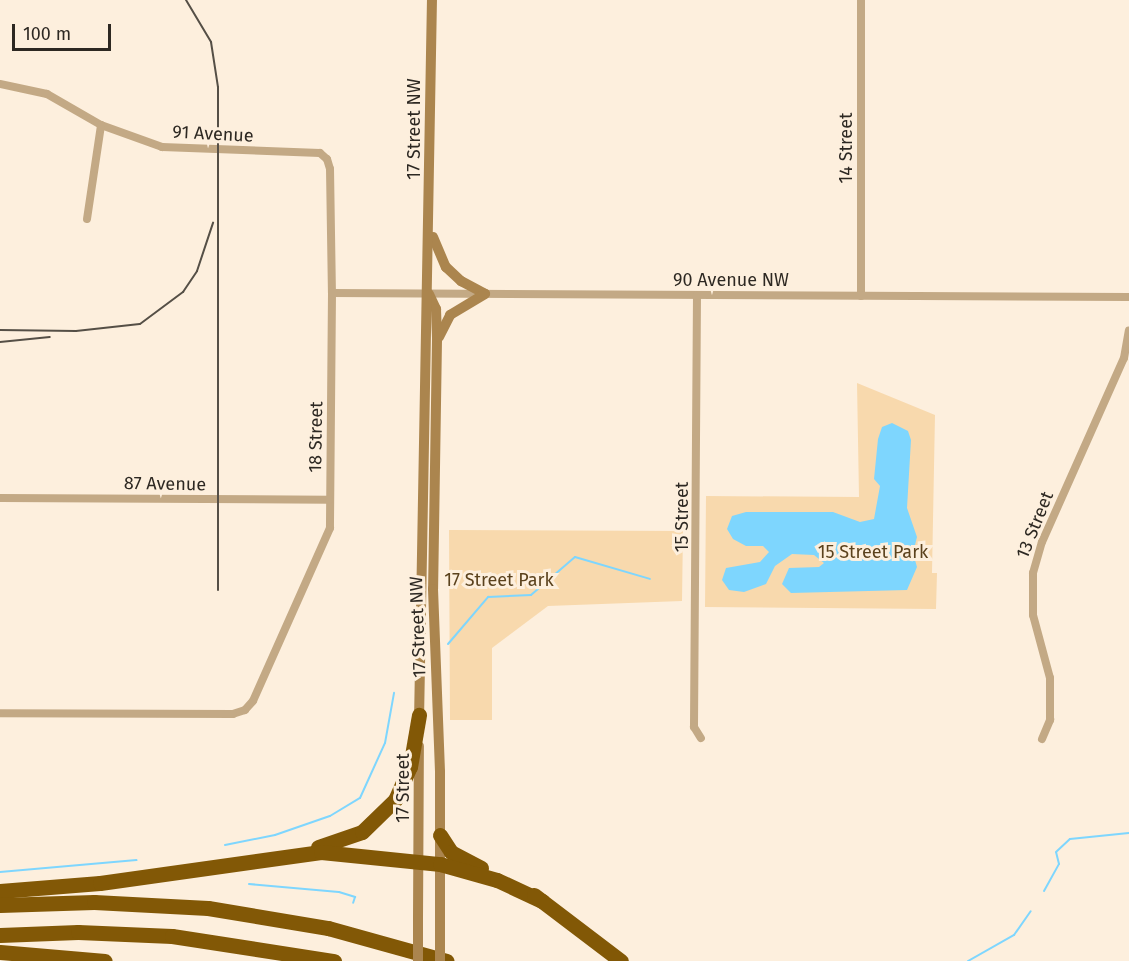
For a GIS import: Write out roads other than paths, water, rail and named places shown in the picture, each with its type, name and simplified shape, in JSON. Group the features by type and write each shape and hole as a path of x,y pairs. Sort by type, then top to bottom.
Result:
{"highway":[{"path":"292,854 362,832 385,813 406,779 420,715"},
{"path":"440,835 460,858 522,886 621,961"},
{"path":"0,891 100,883 292,854 358,853 440,864 497,880 542,901"},
{"path":"0,905 94,902 208,908 328,928 447,961"},
{"path":"0,935 78,932 172,936 259,946 334,961"},
{"path":"0,952 105,961"}],"main road":[{"name":"17 Street NW","path":"420,715 429,294 432,0"},
{"path":"430,231 446,267 461,281 485,294"},
{"name":"17 Street NW","path":"429,294 436,309 437,340 433,599 440,835 440,961"},
{"path":"437,340 450,315 485,294"},
{"name":"17 Street","path":"418,861 420,715"},
{"path":"418,861 418,961"}],"street":[{"name":"14 Street","path":"861,0 861,296"},
{"name":"91 Avenue","path":"0,84 47,94 101,125 127,136 186,151 320,153 327,159"},
{"path":"87,219 101,125"},
{"name":"18 Street","path":"0,713 233,714 245,711 253,700 330,528 332,293 327,159"},
{"name":"90 Avenue NW","path":"332,293 1129,297"},
{"name":"15 Street","path":"697,295 694,727 701,738"},
{"name":"13 Street","path":"1042,739 1050,720 1050,691 1048,666 1033,615 1033,573 1042,542 1124,358 1129,330"},
{"name":"87 Avenue","path":"0,498 330,500"}],"water":[{"path":"892,423 908,431 911,440 907,508 917,537 913,553 917,567 907,590 791,593 782,584 789,568 819,567 824,563 814,555 792,554 775,566 766,584 744,592 729,590 722,580 726,568 760,562 769,552 763,546 746,546 733,539 727,529 732,516 746,512 833,512 860,522 874,519 880,486 874,479 878,439 882,427"}],"waterway":[{"path":"448,644 488,597 531,595 575,557 650,579"},
{"path":"225,845 275,835 330,816 360,798 385,743 394,693"},
{"path":"1044,891 1059,864 1056,852 1070,839 1129,833"},
{"path":"0,872 136,860"},
{"path":"249,884 339,892 355,897 353,903"},
{"path":"968,961 1014,935 1031,911"}],"railway":[{"path":"186,0 211,42 218,87 218,590"},
{"path":"0,330 76,331 140,324 183,292 197,271 213,223"},
{"path":"0,342 50,337"}],"park label":[{"name":"15 Street Park","path":"873,552"},
{"name":"17 Street Park","path":"499,580"}]}
